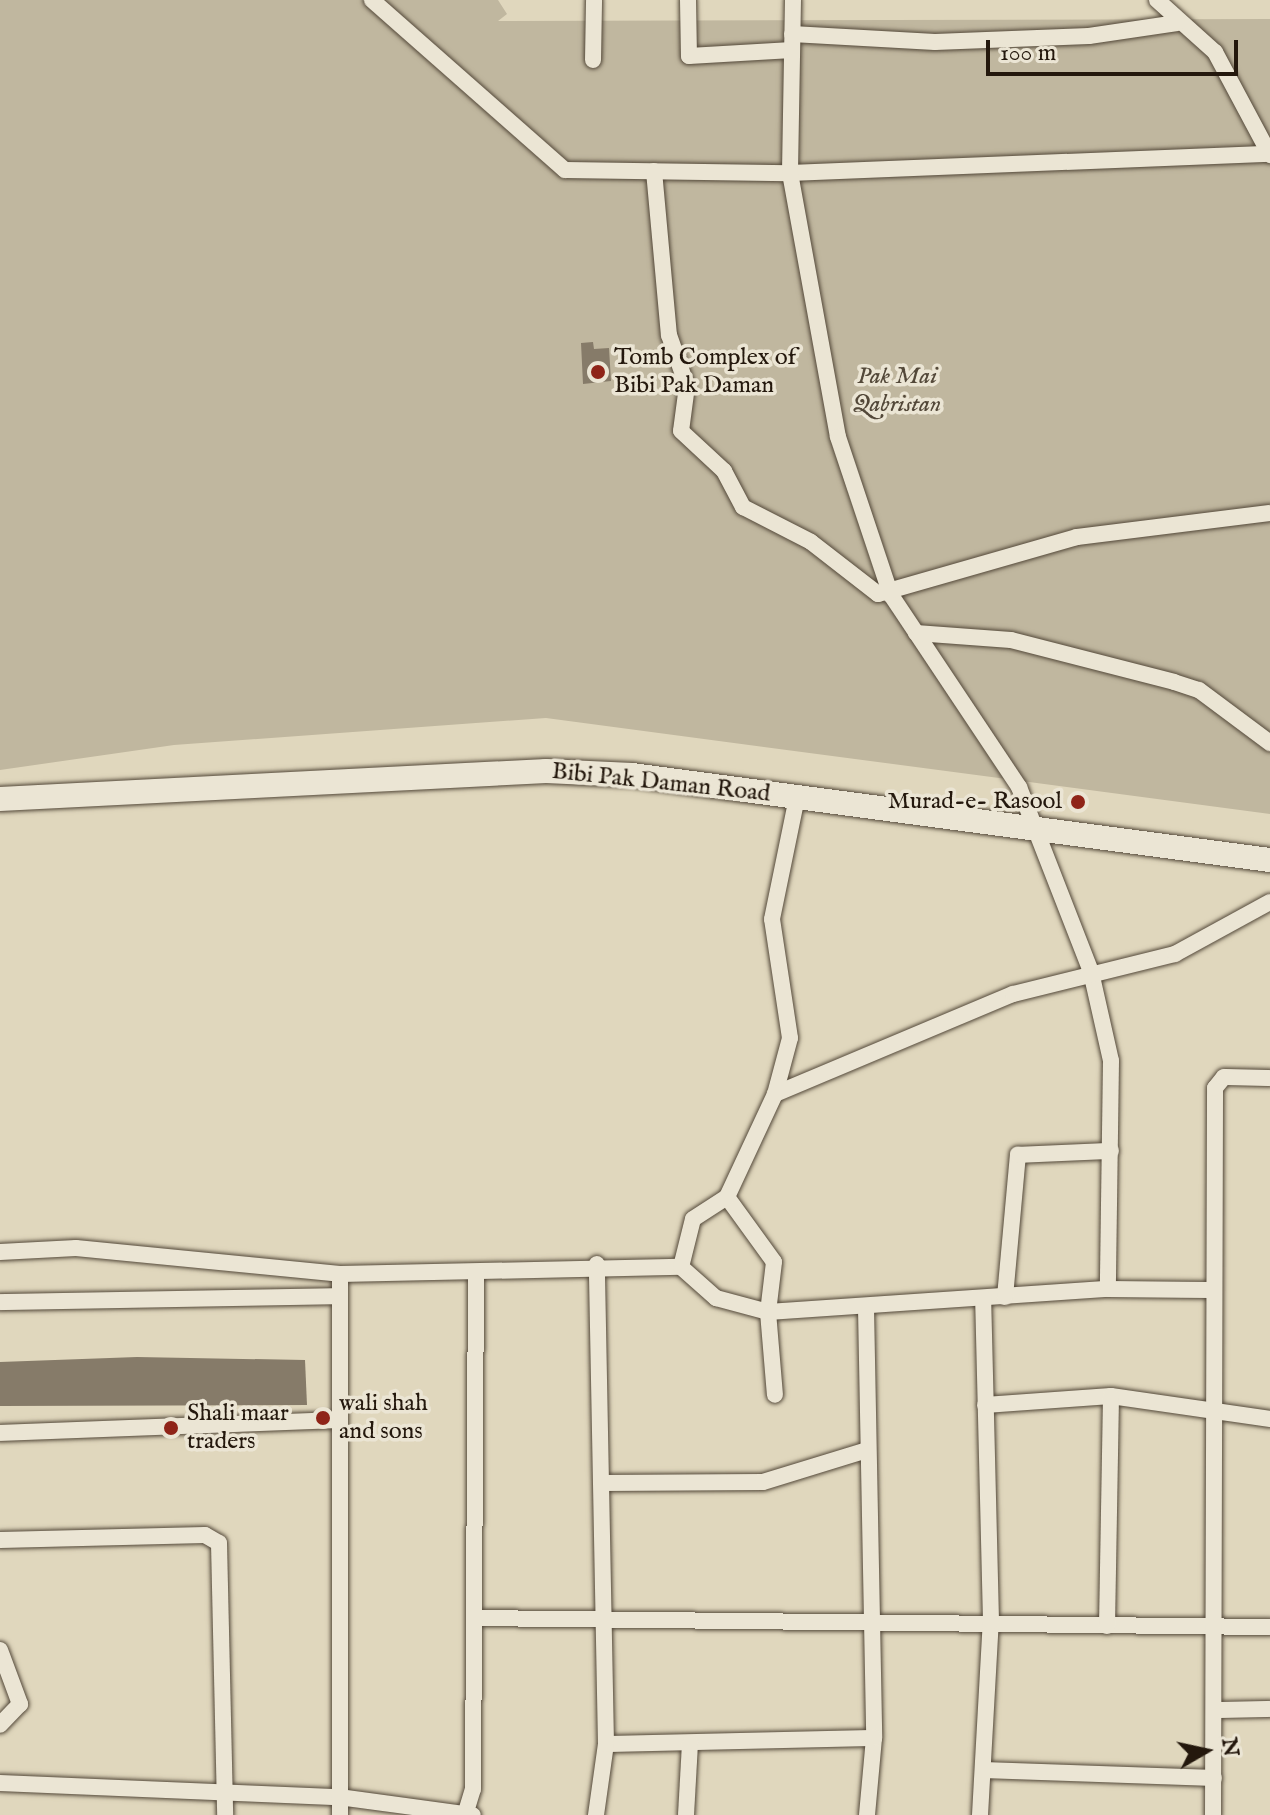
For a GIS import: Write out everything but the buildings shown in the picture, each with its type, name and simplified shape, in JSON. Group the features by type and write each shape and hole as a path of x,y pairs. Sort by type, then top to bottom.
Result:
{"street":[{"path":"372,0 565,170 790,173 978,160 1270,154 1215,52 1177,23 1157,0"},
{"path":"593,60 594,0"},
{"path":"688,0 689,56 792,42 935,42 1089,36 1177,23"},
{"path":"793,0 790,173 838,437 891,595 1039,828 1091,972 1109,1038 1111,1151 1108,1289"},
{"path":"654,171 669,335 687,386 681,431 724,471 743,507 811,542 878,594 891,595 1077,537 1270,513"},
{"path":"916,633 1011,640 1174,682 1199,690 1270,743"},
{"name":"Bibi Pak Daman Road","path":"0,799 546,771 797,797 1270,860"},
{"path":"681,1267 693,1219 727,1197 775,1094 790,1038 772,919 797,797"},
{"path":"775,1094 1013,994 1091,972 1175,954 1270,902"},
{"path":"1213,1815 1216,1710 1209,1628 1210,1290 1215,1088 1224,1077 1270,1078"},
{"path":"1005,1297 1018,1155 1111,1151"},
{"path":"727,1197 770,1249 768,1312 775,1395"},
{"path":"0,1252 76,1248 340,1274 476,1273 597,1264 681,1267 716,1298 768,1312 866,1308 1108,1289 1210,1290"},
{"path":"596,1815 606,1744 597,1264"},
{"path":"0,1783 339,1797 468,1814 473,1789 476,1273"},
{"path":"340,1274 337,1420 340,1815"},
{"path":"0,1302 339,1296"},
{"path":"980,1815 991,1621 983,1298"},
{"path":"866,1308 864,1451 874,1738 867,1815"},
{"path":"1107,1626 1111,1396"},
{"path":"985,1405 1111,1396 1210,1413 1270,1419"},
{"path":"0,1433 337,1420"},
{"path":"602,1483 763,1482 864,1451"},
{"path":"0,1540 205,1535 219,1543 225,1815"},
{"path":"474,1618 602,1614 868,1617 1107,1626 1270,1627"},
{"path":"0,1650 20,1704 0,1725"},
{"path":"1216,1710 1270,1709"},
{"path":"606,1744 874,1738"},
{"path":"686,1815 690,1743"},
{"path":"984,1770 1214,1778"}],"green space":[{"name":"Pak Mai Qabristan","path":"0,0 498,0 507,14 498,21 1270,19 1270,814 546,718 174,745 0,770"}],"place":[{"name":"Tomb Complex of Bibi Pak Daman","path":"598,372"},
{"name":"Murad-e- Rasool","path":"1078,802"},
{"name":"wali shah and sons","path":"323,1418"},
{"name":"Shali maar traders","path":"171,1428"}]}
